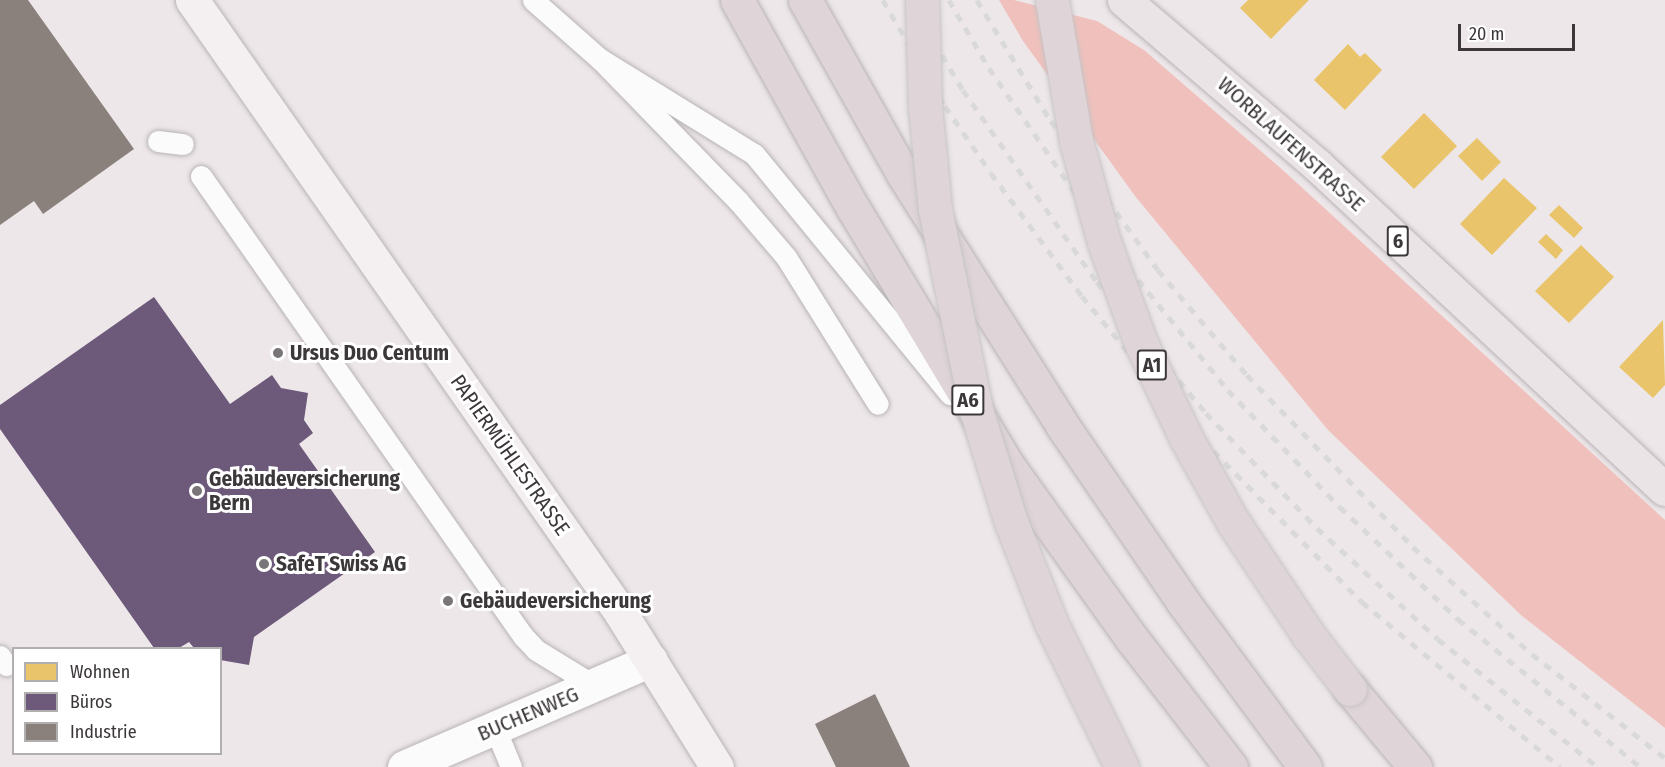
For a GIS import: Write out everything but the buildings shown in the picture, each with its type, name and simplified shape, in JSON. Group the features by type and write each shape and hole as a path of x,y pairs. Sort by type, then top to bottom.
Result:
{"highway":[{"path":"922,0 925,107 935,208 977,413 1011,522 1051,623 1122,767"},
{"name":"A1","path":"1052,0 1076,141 1104,242 1140,341 1186,438 1233,522 1302,627 1415,767"},
{"name":"A6","path":"739,5 853,208 1006,463 1132,639 1231,767"},
{"path":"813,14 903,174 1062,425 1183,602 1305,767"}],"main road":[{"name":"PAPIERMÜHLESTRASSE","path":"192,0 651,660 717,767"},
{"name":"WORBLAUFENSTRASSE","path":"1124,0 1317,165 1665,489"}],"street":[{"name":"BUCHENWEG","path":"404,767 651,660"}],"lane":[{"path":"533,0 600,59 739,202 786,257 878,404"},
{"path":"600,59 754,154 1006,463"},
{"path":"158,141 183,144"},
{"path":"201,176 523,636 536,650 595,686"},
{"path":"495,728 511,767"}],"shaded area":[{"path":"999,0 1014,0 1097,21 1144,50 1285,172 1665,520 1665,728 1522,616 1328,430 1135,196 1023,41"}],"railway":[{"path":"883,0 945,106 991,173 1082,296 1191,428 1362,602 1560,767"},
{"path":"909,0 963,90 1097,282 1206,413 1317,528 1438,639 1598,767"},
{"path":"949,0 989,68 1118,255 1228,390 1340,507 1458,619 1641,767"},
{"path":"977,0 1051,121 1158,270 1247,375 1413,547 1532,654 1665,758"}],"place":[{"name":"Ursus Duo Centum","path":"278,353"},
{"name":"Gebäudeversicherung Bern","path":"197,491"},
{"name":"SafeT Swiss AG","path":"264,564"},
{"name":"Gebäudeversicherung","path":"448,601"}]}
